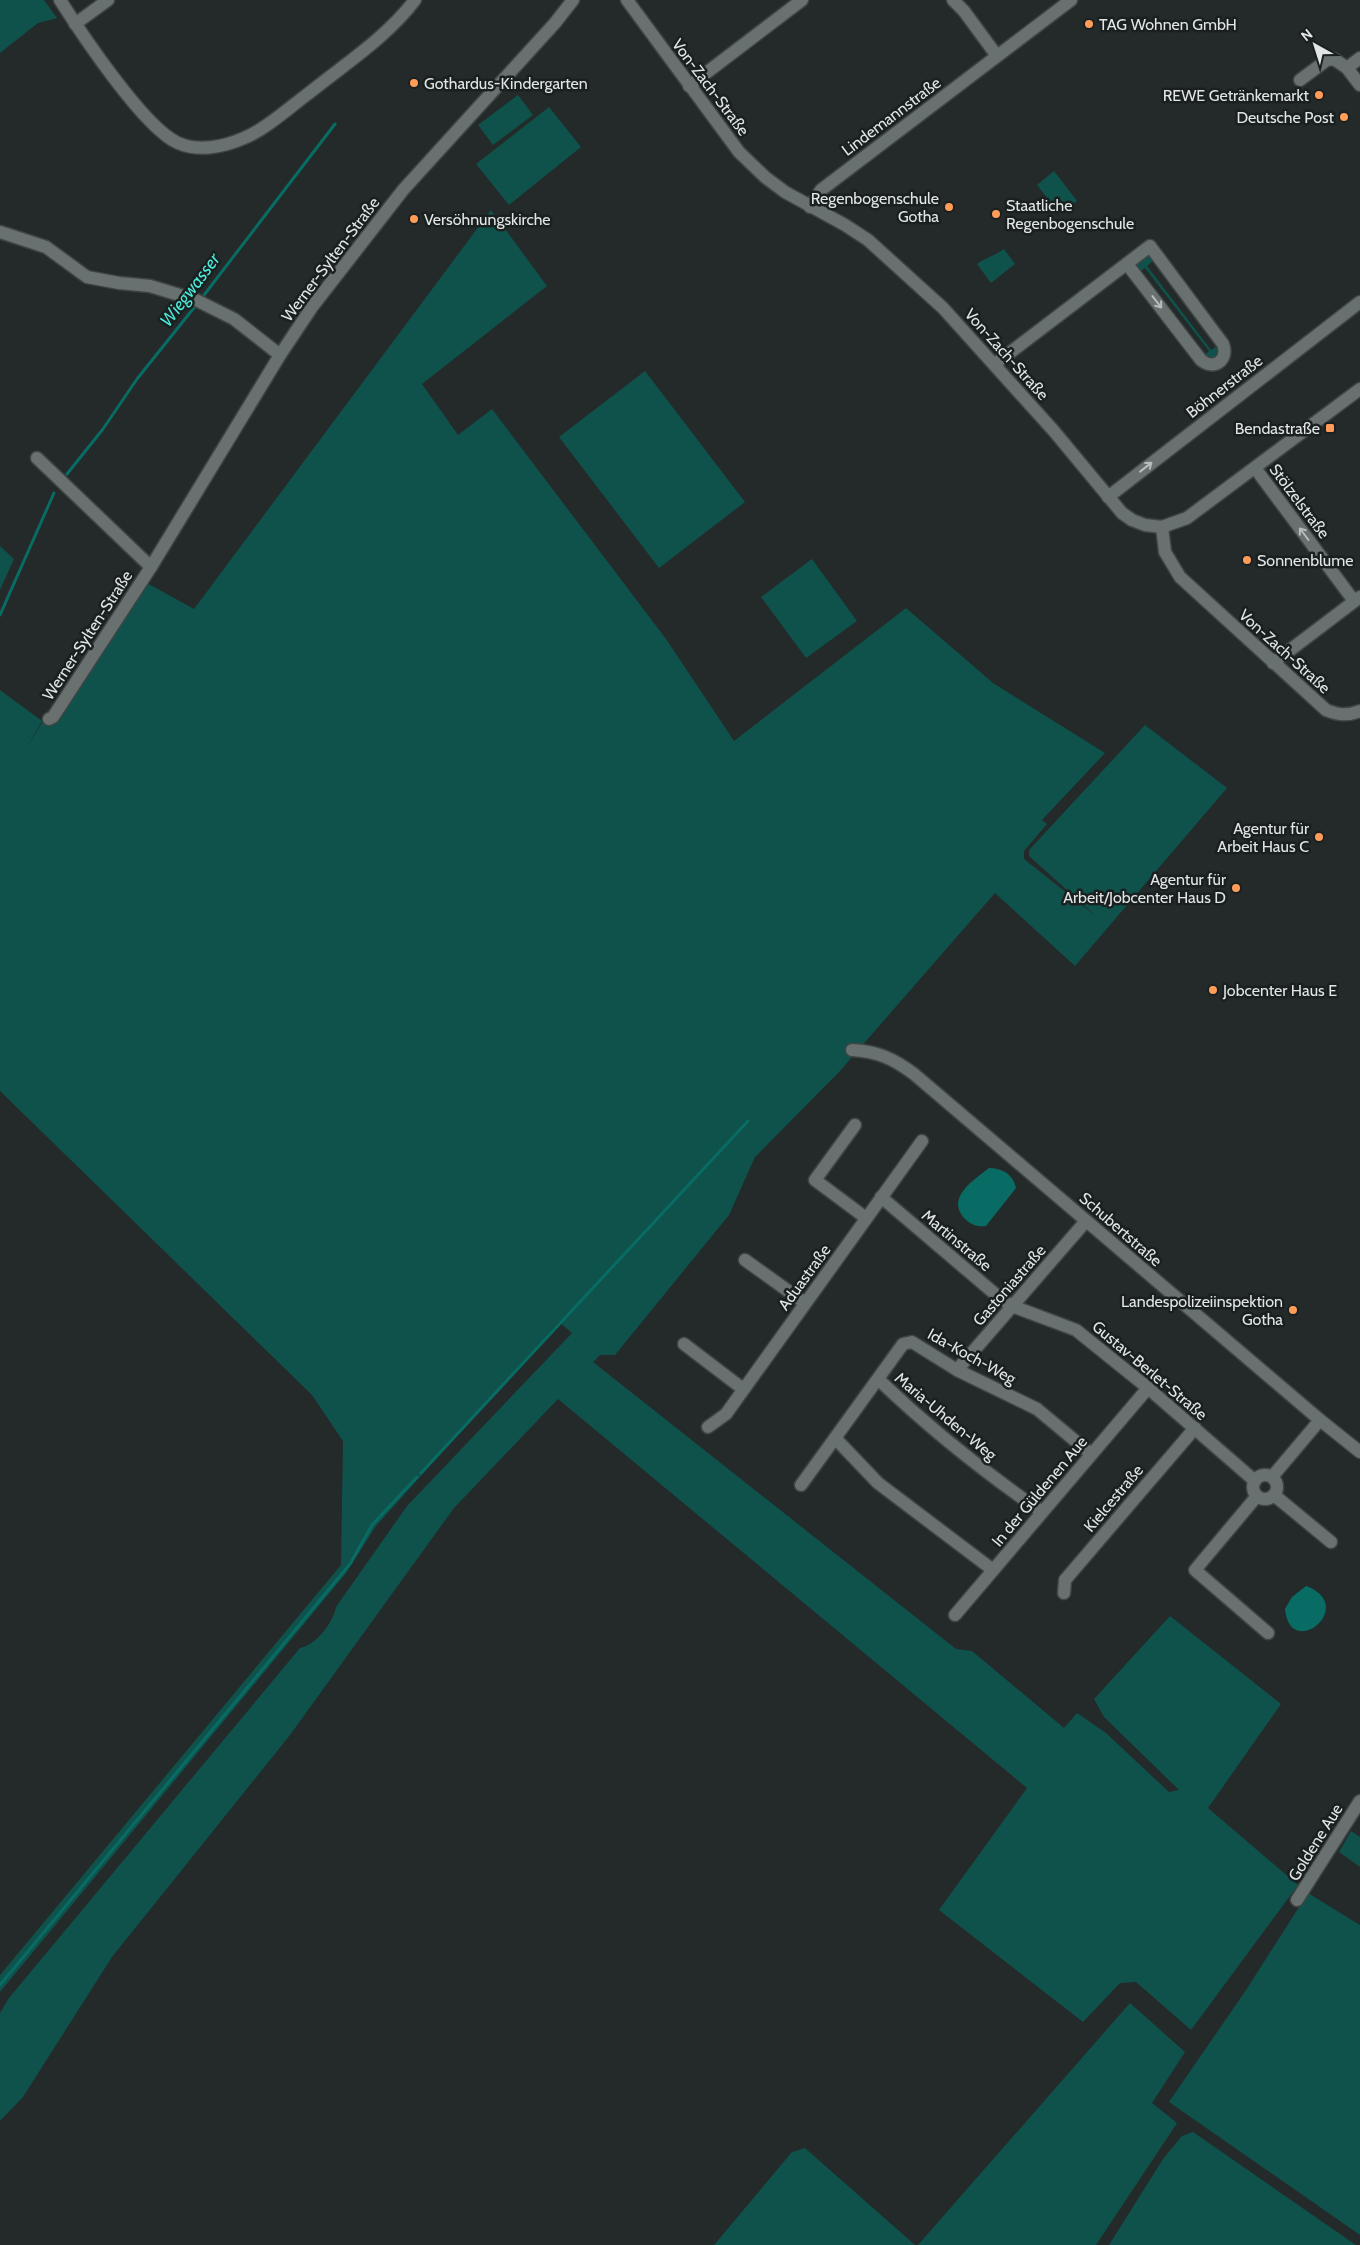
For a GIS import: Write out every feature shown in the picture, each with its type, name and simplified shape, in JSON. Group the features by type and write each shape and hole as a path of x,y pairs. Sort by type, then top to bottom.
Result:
{"street":[{"path":"60,0 75,24 141,112 177,143 207,148 225,145 245,138 284,112 383,33 415,0"},
{"path":"75,24 108,0"},
{"name":"Werner-Sylten-Straße","path":"49,719 53,717 150,567 280,355 312,307 402,190 573,0"},
{"name":"Von-Zach-Straße","path":"627,0 739,152 764,177 810,207 845,225 868,240 953,317 1122,513 1132,520 1146,525 1162,527 1165,552 1180,577 1326,710 1336,714 1349,715 1360,711"},
{"path":"689,86 802,0"},
{"path":"953,0 964,11 997,56"},
{"name":"Lindemannstraße","path":"810,207 821,190 1071,0"},
{"path":"1347,68 1360,58"},
{"path":"1300,80 1327,60 1334,59 1347,68 1360,85"},
{"path":"0,232 46,247 87,277 119,284 150,286 201,302 234,319 280,355"},
{"path":"995,364 1150,246 1223,344 1225,350 1224,357 1220,362 1214,365 1206,364 1201,360 1127,264"},
{"name":"Böhnerstraße","path":"1108,496 1360,302"},
{"path":"1162,527 1186,518 1360,389"},
{"name":"Werner-Sylten-Straße","path":"37,458 150,567"},
{"name":"Stölzelstraße","path":"1255,468 1357,599 1273,663"},
{"name":"Schubertstraße","path":"852,1050 877,1053 900,1063 1360,1452"},
{"path":"855,1125 815,1180 866,1218"},
{"name":"Aduastraße","path":"708,1427 726,1414 922,1141"},
{"name":"Martinstraße","path":"881,1196 1001,1299 1012,1306"},
{"name":"Gastoniastraße","path":"957,1370 1086,1221"},
{"path":"745,1260 805,1303"},
{"name":"Gustav-Berlet-Straße","path":"1012,1306 1076,1330 1148,1388 1254,1480"},
{"name":"Ida-Koch-Weg","path":"801,1485 903,1344 912,1342 957,1370 1037,1409 1091,1454"},
{"path":"684,1344 743,1389"},
{"name":"Maria-Uhden-Weg","path":"878,1380 921,1421 960,1453 1042,1512"},
{"name":"In der Güldenen Aue","path":"955,1615 1148,1388"},
{"path":"1272,1477 1320,1420"},
{"name":"Kielcestraße","path":"1064,1593 1065,1580 1195,1428"},
{"path":"835,1438 878,1483 993,1570"},
{"path":"1264,1475 1272,1477 1276,1484 1274,1495 1263,1499 1257,1496 1252,1488 1254,1480 1264,1475"},
{"path":"1274,1495 1331,1542"},
{"path":"1257,1496 1195,1570 1268,1633"},
{"name":"Goldene Aue","path":"1298,1900 1360,1801"}],"shaded area":[{"path":"0,0 44,0 57,18 38,23 0,53"},
{"path":"518,95 533,115 493,145 478,125"},
{"path":"549,107 581,147 509,205 476,164"},
{"path":"1054,171 1077,201 1060,214 1037,185"},
{"path":"491,210 547,286 422,384 458,435 492,409 666,639 734,741 906,608 993,683 1105,753 1042,820 1047,824 1024,851 1024,859 1097,917 1029,856 1029,850 1145,725 1227,788 1075,966 995,893 839,1072 755,1157 729,1215 615,1355 600,1355 593,1362 956,1649 972,1651 1064,1728 1077,1713 1106,1733 1169,1792 1179,1790 1104,1717 1094,1699 1170,1616 1281,1704 1208,1808 1298,1885 1191,2030 1136,1982 1120,1983 1083,2022 939,1910 1027,1788 558,1399 454,1508 290,1735 112,1957 23,2097 0,2121 0,2013 9,1998 300,1648 312,1643 328,1626 336,1607 407,1506 572,1333 559,1322 376,1526 346,1573 0,1992 0,1975 341,1565 343,1441 312,1395 0,1091 0,690 42,721 25,750 43,721 53,724 147,583 194,609"},
{"path":"1004,249 1015,264 991,283 977,264"},
{"path":"1146,256 1151,256 1154,260 1147,266 1211,350 1219,345 1220,354 1212,360 1202,357 1209,351 1145,268 1138,273 1137,262"},
{"path":"645,371 745,502 659,568 559,437"},
{"path":"0,546 14,559 0,590"},
{"path":"812,559 857,621 806,658 761,597"},
{"path":"989,1168 998,1169 1006,1173 1015,1183 1016,1188 986,1226 977,1226 964,1218 959,1210 958,1203 964,1190"},
{"path":"1306,1586 1321,1595 1326,1605 1324,1616 1317,1625 1308,1630 1298,1631 1290,1624 1285,1609 1292,1597"},
{"path":"1351,1831 1360,1837 1360,1867 1339,1852"},
{"path":"1308,1893 1360,1925 1360,2235 1169,2102 1246,1990"},
{"path":"1130,2003 1185,2052 1152,2103 1177,2123 1096,2245 918,2245"},
{"path":"1193,2132 1356,2245 1109,2245 1163,2159 1182,2136"},
{"path":"805,2148 915,2245 714,2245 792,2152"}],"waterway":[{"name":"Wiegwasser","path":"201,299 335,124"},
{"name":"Wiegwasser","path":"67,474 103,429 137,379 197,304"},
{"name":"Wiegwasser","path":"0,615 54,493"},
{"path":"421,1473 748,1121"},
{"path":"0,1985 350,1564 372,1525 417,1477"}],"place":[{"name":"TAG Wohnen GmbH","path":"1089,24"},
{"name":"Gothardus-Kindergarten","path":"414,83"},
{"name":"REWE Getränkemarkt","path":"1319,95"},
{"name":"Deutsche Post","path":"1344,117"},
{"name":"Regenbogenschule Gotha","path":"949,207"},
{"name":"Staatliche Regenbogenschule","path":"996,214"},
{"name":"Versöhnungskirche","path":"414,219"},
{"name":"Bendastraße","path":"1330,428"},
{"name":"Sonnenblume","path":"1247,560"},
{"name":"Agentur für Arbeit Haus C","path":"1319,837"},
{"name":"Agentur für Arbeit/Jobcenter Haus D","path":"1236,888"},
{"name":"Jobcenter Haus E","path":"1213,990"},
{"name":"Landespolizeiinspektion Gotha","path":"1293,1310"}]}
